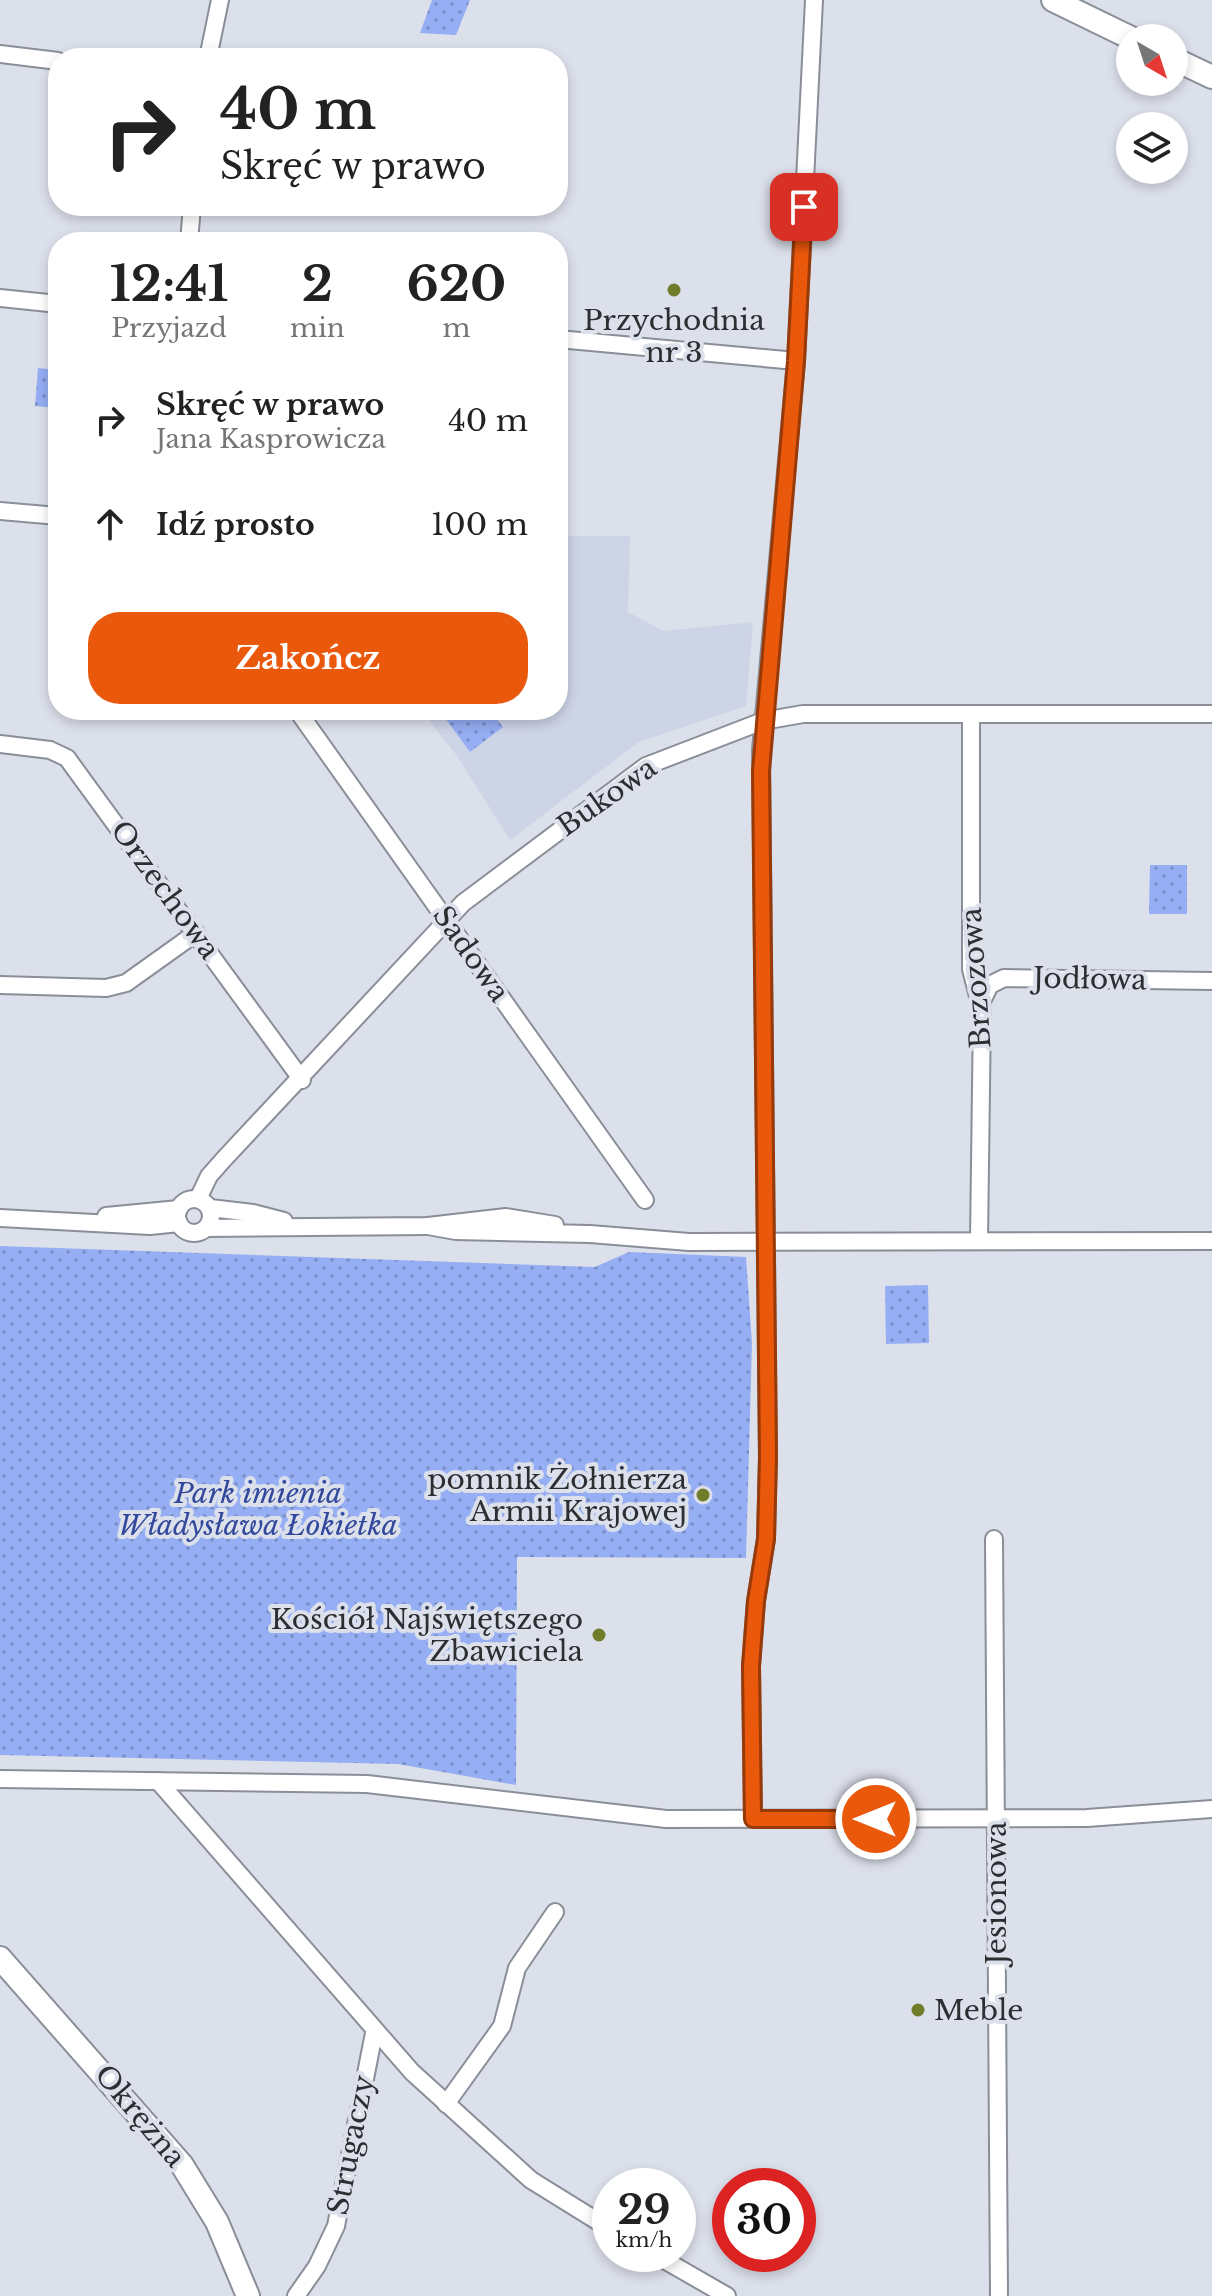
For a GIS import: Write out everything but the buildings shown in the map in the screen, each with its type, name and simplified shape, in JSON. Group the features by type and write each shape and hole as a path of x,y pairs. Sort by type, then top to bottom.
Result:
{"street":[{"path":"210,48 220,0"},
{"path":"753,1819 751,1666 756,1601 766,1539 763,721 796,361 814,0"},
{"path":"1053,0 1116,31"},
{"path":"0,54 48,60"},
{"path":"1188,66 1212,77"},
{"path":"0,298 48,303"},
{"path":"568,340 796,361"},
{"path":"0,511 48,515"},
{"name":"Bukowa","path":"204,1203 209,1176 302,1080 447,919 627,778 665,757 763,721 803,714 1212,714"},
{"name":"Brzozowa","path":"971,715 971,969 981,1003 979,1241"},
{"name":"Sadowa","path":"304,720 645,1200"},
{"name":"Orzechowa","path":"0,744 50,750 67,758 302,1080"},
{"path":"0,985 106,988 126,983 196,933"},
{"name":"Jodłowa","path":"981,1003 990,985 1004,978 1212,981"},
{"path":"0,1218 150,1226 179,1216 188,1200 298,1225"},
{"path":"204,1203 212,1219 206,1228"},
{"path":"179,1216 191,1233 206,1228 298,1225 428,1226 456,1231 590,1234 689,1242 1212,1241"},
{"name":"Jesionowa","path":"994,1539 999,2296"},
{"path":"0,1779 367,1784 666,1819 995,1820 1125,1817 1212,1809"},
{"path":"158,1781 374,2033 446,2104 551,2196 592,2219"},
{"path":"446,2104 502,2026 517,1968 555,1912"},
{"name":"Okrężna","path":"0,1958 166,2143 212,2212 248,2296"},
{"name":"Strugaczy","path":"296,2296 317,2266 336,2226 374,2033"},
{"path":"685,2272 727,2296"}],"shaded area":[{"path":"568,536 630,536 628,612 663,631 753,622 746,706 639,742 510,840 457,756 429,720 568,720"}],"green space":[{"path":"432,0 470,0 456,35 420,33"},
{"path":"38,368 48,369 48,407 35,406"},
{"path":"446,720 498,720 503,727 470,752"},
{"path":"1150,865 1187,865 1187,914 1149,914"},
{"name":"Park imienia Władysława Łokietka","path":"0,1246 595,1267 629,1252 746,1257 752,1343 746,1558 517,1557 516,1785 398,1764 0,1755"},
{"path":"928,1285 929,1343 886,1344 885,1286"}],"place":[{"name":"Przychodnia nr 3","path":"674,290"},
{"name":"pomnik Żołnierza Armii Krajowej","path":"703,1495"},
{"name":"Kościół Najświętszego Zbawiciela","path":"599,1635"},
{"name":"Meble","path":"918,2010"}],"route":[{"path":"804,207 796,361 761,750 768,1457 766,1539 752,1632 753,1819 876,1819"}]}
